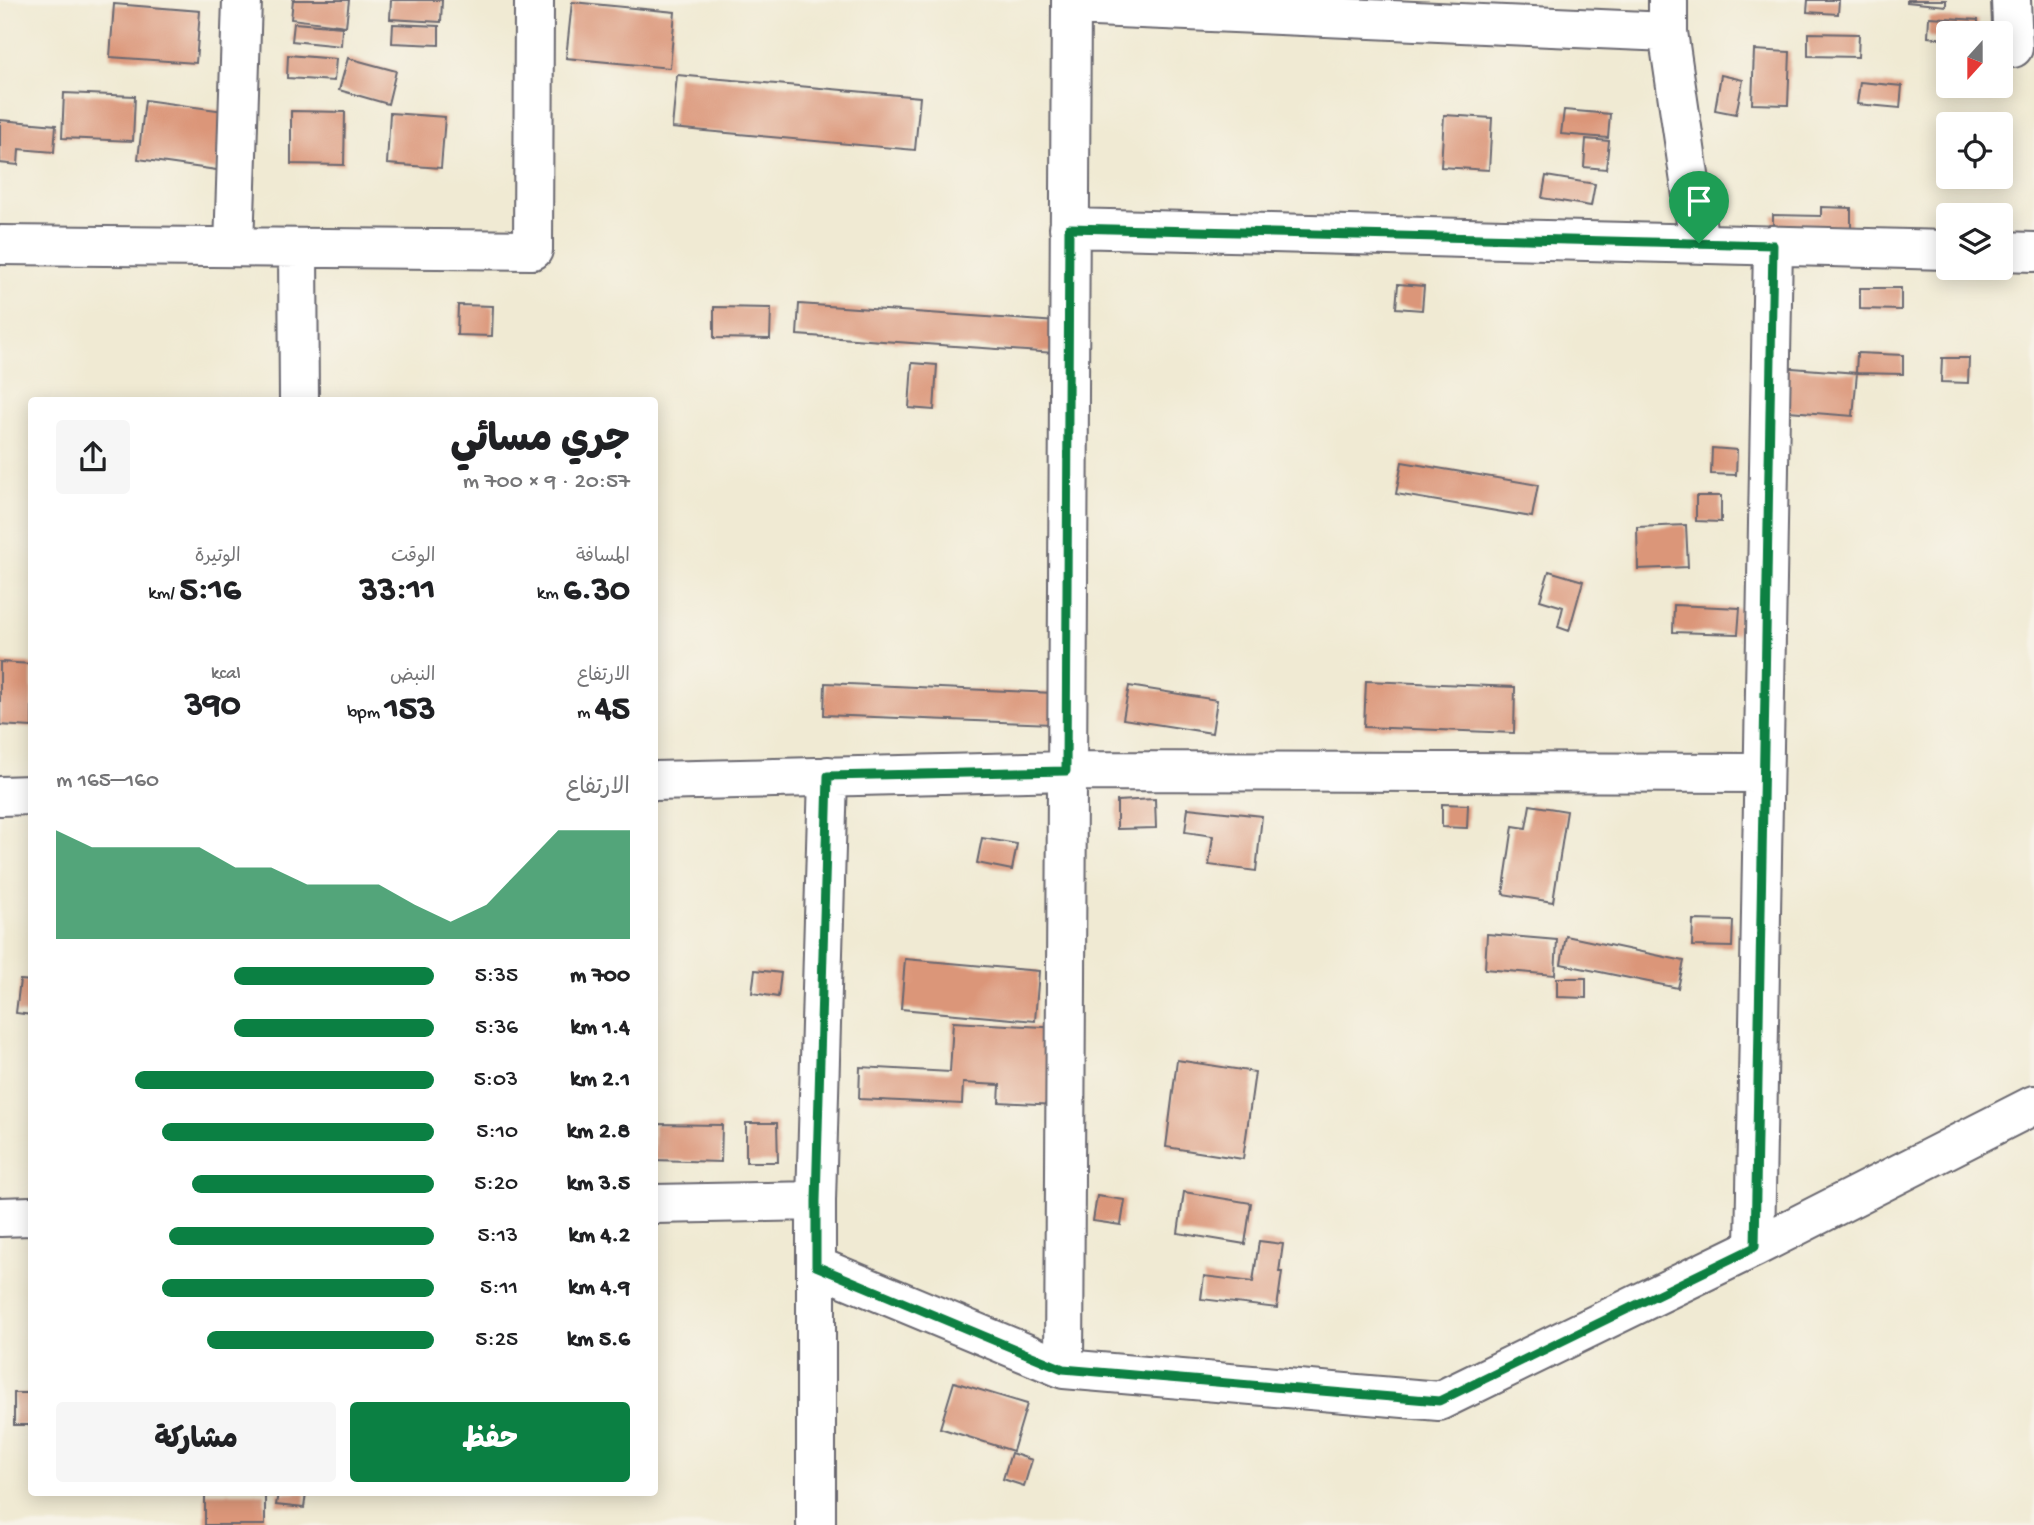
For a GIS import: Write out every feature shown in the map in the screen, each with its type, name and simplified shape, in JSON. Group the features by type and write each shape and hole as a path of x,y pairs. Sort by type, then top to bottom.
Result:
{"street":[{"path":"234,247 242,0"},
{"path":"0,245 534,250 534,0"},
{"path":"2011,0 2012,21"},
{"path":"1063,1369 1071,3 1668,16 1699,243"},
{"path":"1069,228 1936,250"},
{"path":"1755,1247 1773,245"},
{"path":"298,248 299,397"},
{"path":"2013,251 2034,252"},
{"path":"658,780 1066,771 1763,773"},
{"path":"816,1525 816,1201 828,776"},
{"path":"0,796 28,795"},
{"path":"816,1266 1063,1369 1439,1401 1755,1247 2034,1105"},
{"path":"658,1204 816,1201"},
{"path":"0,1217 28,1216"}],"building":[{"path":"293,0 349,0 346,26 291,19"},
{"path":"391,0 442,0 441,22 390,19"},
{"path":"1808,0 1839,0 1838,14 1807,12"},
{"path":"1946,0 1946,6 1907,2"},
{"path":"572,2 675,12 670,68 566,58"},
{"path":"114,4 200,11 196,63 110,57"},
{"path":"1929,17 1978,20 1936,21 1936,38 1928,37"},
{"path":"294,23 342,27 341,46 292,41"},
{"path":"393,24 439,26 439,45 392,43"},
{"path":"1808,33 1859,34 1858,57 1808,56"},
{"path":"1754,50 1790,52 1788,105 1752,104"},
{"path":"288,55 336,59 334,81 287,78"},
{"path":"348,58 396,71 388,104 339,90"},
{"path":"677,75 920,97 915,150 672,128"},
{"path":"1721,75 1743,80 1736,114 1715,110"},
{"path":"1860,82 1902,86 1900,108 1857,104"},
{"path":"64,93 135,96 133,141 62,138"},
{"path":"145,100 224,111 217,170 138,159"},
{"path":"1564,110 1610,114 1608,138 1561,134"},
{"path":"291,111 345,112 344,165 291,164"},
{"path":"390,113 445,117 441,168 387,164"},
{"path":"1444,115 1492,118 1489,170 1441,167"},
{"path":"0,120 56,125 54,152 19,149 18,165 0,163"},
{"path":"1586,139 1609,141 1606,169 1584,167"},
{"path":"1546,176 1595,184 1591,206 1542,198"},
{"path":"1821,207 1851,208 1851,237 1773,236 1773,215 1821,216"},
{"path":"1398,284 1424,286 1422,310 1396,308"},
{"path":"1860,288 1901,288 1901,310 1860,309"},
{"path":"799,304 1057,322 1055,353 797,335"},
{"path":"458,305 493,306 492,336 457,335"},
{"path":"714,307 771,308 770,339 714,338"},
{"path":"1857,353 1903,355 1903,374 1856,373"},
{"path":"1942,358 1969,358 1968,383 1941,382"},
{"path":"912,363 937,365 934,410 909,408"},
{"path":"1779,367 1857,373 1853,416 1776,410"},
{"path":"1712,448 1737,450 1736,475 1711,474"},
{"path":"1402,462 1538,485 1532,517 1396,494"},
{"path":"1696,496 1721,496 1721,522 1696,521"},
{"path":"1686,525 1688,567 1638,569 1637,527"},
{"path":"1549,571 1583,581 1569,631 1558,627 1563,607 1540,600"},
{"path":"1674,605 1740,608 1738,634 1673,632"},
{"path":"0,662 28,664 28,727 0,725"},
{"path":"1366,681 1515,687 1514,733 1364,727"},
{"path":"825,683 1054,693 1053,724 824,715"},
{"path":"1129,686 1217,700 1212,733 1123,719"},
{"path":"1155,799 1156,828 1117,829 1117,801"},
{"path":"1442,804 1468,805 1467,828 1442,827"},
{"path":"1530,805 1567,811 1553,902 1503,894 1513,826 1526,828"},
{"path":"1188,808 1262,816 1256,871 1209,865 1213,836 1185,832"},
{"path":"982,838 1017,844 1012,870 977,863"},
{"path":"1693,920 1733,921 1732,947 1692,946"},
{"path":"1487,934 1557,940 1555,975 1485,969"},
{"path":"1566,936 1684,961 1678,988 1561,964"},
{"path":"905,959 1039,971 1035,1021 901,1009"},
{"path":"755,970 781,973 778,997 752,993"},
{"path":"1557,978 1586,978 1586,998 1557,997"},
{"path":"20,980 28,981 28,1014 16,1013"},
{"path":"953,1022 1060,1028 1057,1105 999,1102 1000,1085 963,1083 962,1104 859,1099 860,1067 950,1072"},
{"path":"1177,1060 1255,1072 1243,1159 1166,1147"},
{"path":"746,1123 777,1123 778,1162 746,1162"},
{"path":"658,1124 722,1125 721,1162 658,1160"},
{"path":"1184,1192 1251,1203 1245,1244 1178,1233"},
{"path":"1097,1196 1125,1200 1121,1225 1093,1221"},
{"path":"1259,1241 1283,1244 1277,1308 1201,1299 1204,1276 1253,1282"},
{"path":"954,1382 1027,1404 1013,1451 940,1428"},
{"path":"14,1393 28,1393 28,1425 14,1425"},
{"path":"1011,1453 1032,1460 1024,1486 1003,1479"},
{"path":"205,1496 265,1496 265,1525 205,1525"},
{"path":"278,1496 306,1496 304,1508 276,1505"}],"route":[{"path":"1069,228 1699,243 1773,245 1755,1247 1439,1401 1063,1369 816,1266 828,776 1066,771 1069,228"}]}
